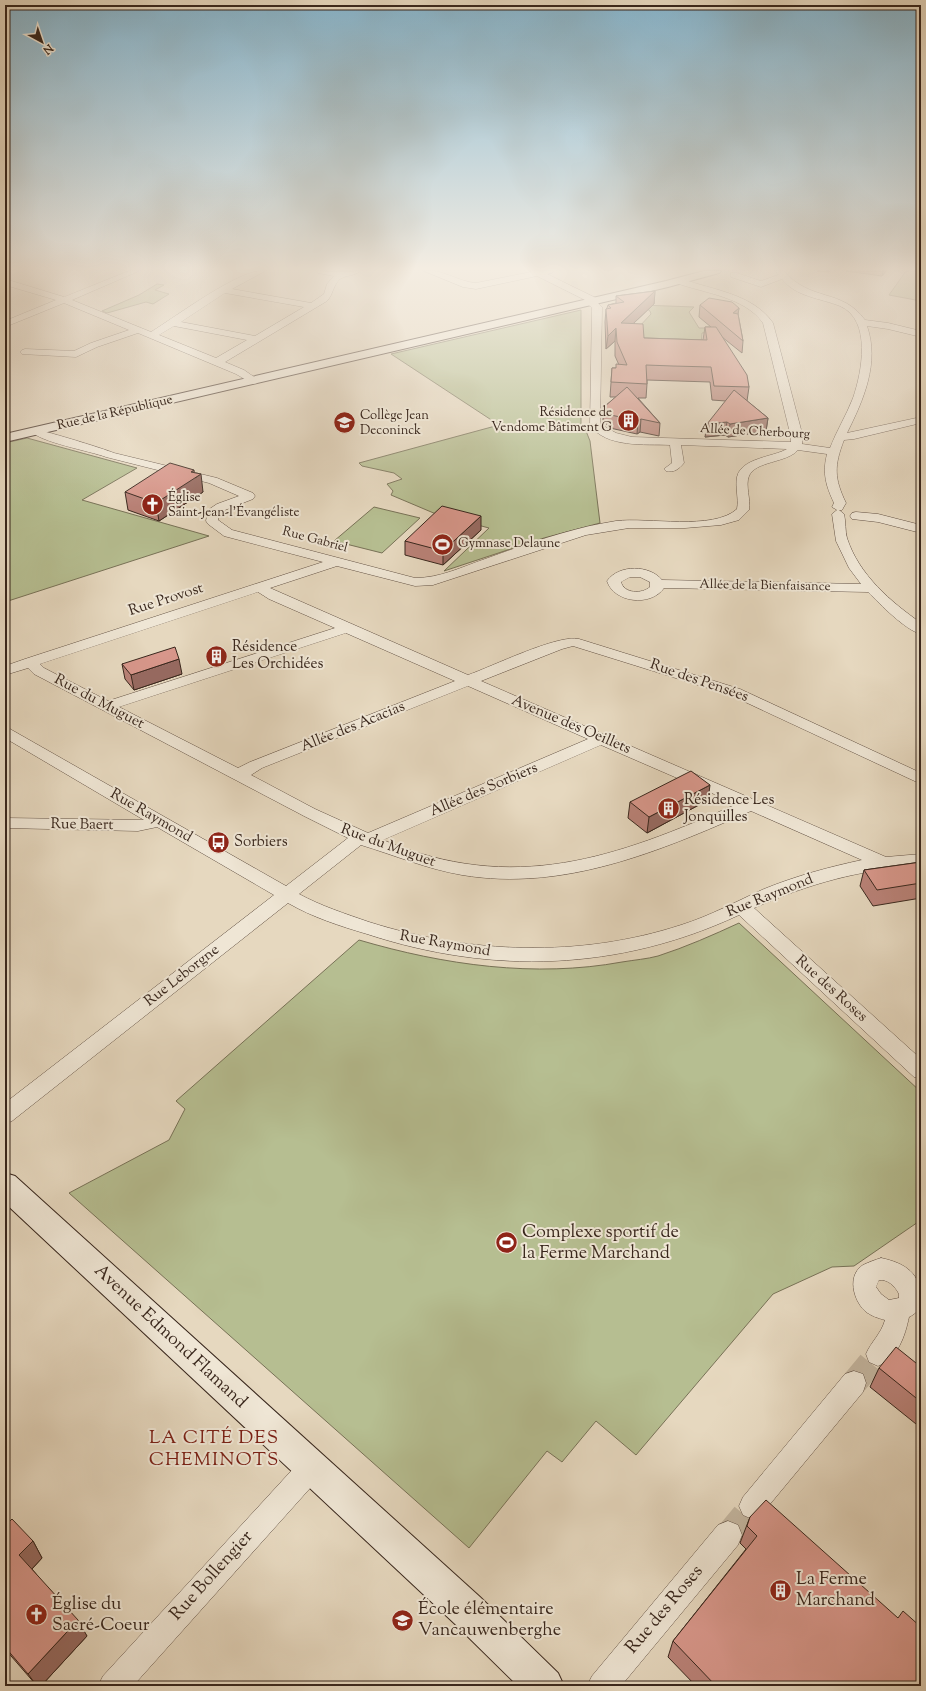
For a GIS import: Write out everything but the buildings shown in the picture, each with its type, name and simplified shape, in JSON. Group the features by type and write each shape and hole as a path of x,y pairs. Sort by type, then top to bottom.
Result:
{"street":[{"path":"25,352 76,354 84,350"},
{"path":"187,350 240,372 253,381"},
{"path":"217,362 238,350"},
{"name":"Rue de la République","path":"5,438 385,350"},
{"name":"Allée de Cherbourg","path":"596,350 595,425 597,428 624,439 796,446 834,452"},
{"path":"775,350 797,437 796,446"},
{"path":"866,350 857,402 839,436 834,452 830,477 840,502 838,510 839,532 853,563 872,588 921,630"},
{"path":"839,436 854,436 921,420"},
{"name":"Rue Gabriel","path":"36,431 45,436 95,449 110,455 159,466 230,486 249,496 221,507 212,513 212,521 222,530 250,540 275,544 407,581 422,583 437,580 524,550 609,526 634,523 707,524 730,520 740,515 743,508 743,477 746,471 755,465 787,454 796,446"},
{"path":"670,468 675,467 678,463 675,441"},
{"path":"838,510 844,516 855,512 921,529"},
{"name":"Rue Provost","path":"5,671 338,561"},
{"name":"Allée de la Bienfaisance","path":"658,584 872,588"},
{"name":"Avenue des Oeillets","path":"259,587 274,596 752,804 892,861"},
{"path":"107,706 347,628"},
{"name":"Rue des Pensées","path":"469,681 561,644 582,643 738,693 921,779"},
{"name":"Rue du Muguet","path":"30,662 39,671 362,839 417,859 454,868 503,873 547,872 594,864 628,854 686,833 752,804"},
{"name":"Allée des Acacias","path":"238,775 256,765 469,681"},
{"name":"Rue Raymond","path":"5,732 286,895 340,919 408,939 460,949 522,955 584,954 632,946 687,930 812,878 854,867 892,861 921,860"},
{"name":"Allée des Sorbiers","path":"362,839 603,738"},
{"name":"Rue Baert","path":"5,823 138,826 147,825 158,820"},
{"name":"Rue Leborgne","path":"5,1115 286,895 362,839"},
{"path":"892,861 921,848"},
{"name":"Rue des Roses","path":"741,907 921,1071"},
{"name":"Avenue Edmond Flamand","path":"5,1185 312,1467 545,1686"},
{"path":"878,1354 892,1335 899,1311 910,1302 915,1286 888,1270 873,1271 866,1278 864,1284 865,1292 872,1302 883,1309 899,1311"},
{"path":"752,1506 854,1383"},
{"name":"Rue Bollengier","path":"113,1686 312,1467"},
{"name":"Rue des Roses","path":"602,1686 728,1535"}],"green space":[{"path":"409,350 581,350 581,427 586,431 590,441 600,523 544,538 444,571 489,528 436,514 391,495 393,491 387,484 402,479 394,473 362,466 359,463 499,425 391,354"},
{"path":"27,438 137,468 82,500 209,536 5,602 5,443"},
{"path":"374,507 420,518 382,553 334,541"},
{"name":"Complexe sportif de la Ferme Marchand","path":"739,923 921,1092 921,1220 854,1266 832,1267 773,1294 636,1455 596,1421 562,1462 547,1451 469,1548 69,1193 169,1140 185,1109 176,1101 359,940 391,949 457,962 523,969 556,969 589,967 658,956 699,941"}],"tunnel":[{"path":"854,1383 878,1354"},
{"path":"728,1535 752,1506"}],"place":[{"name":"Résidence de Vendome Bâtiment G","path":"628,420"},
{"name":"Collège Jean Deconinck","path":"344,423"},
{"name":"Église Saint-Jean-l'Évangéliste","path":"153,505"},
{"name":"Gymnase Delaune","path":"442,544"},
{"name":"Résidence Les Orchidées","path":"217,656"},
{"name":"Résidence Les Jonquilles","path":"668,809"},
{"name":"Sorbiers","path":"218,842"},
{"name":"Complexe sportif de la Ferme Marchand","path":"507,1243"},
{"name":"La Ferme Marchand","path":"780,1590"},
{"name":"Église du Sacré-Coeur","path":"37,1615"},
{"name":"École élémentaire Vancauwenberghe","path":"403,1620"}],"district":[{"name":"LA CITÉ DES CHEMINOTS","path":"214,1449"}]}
